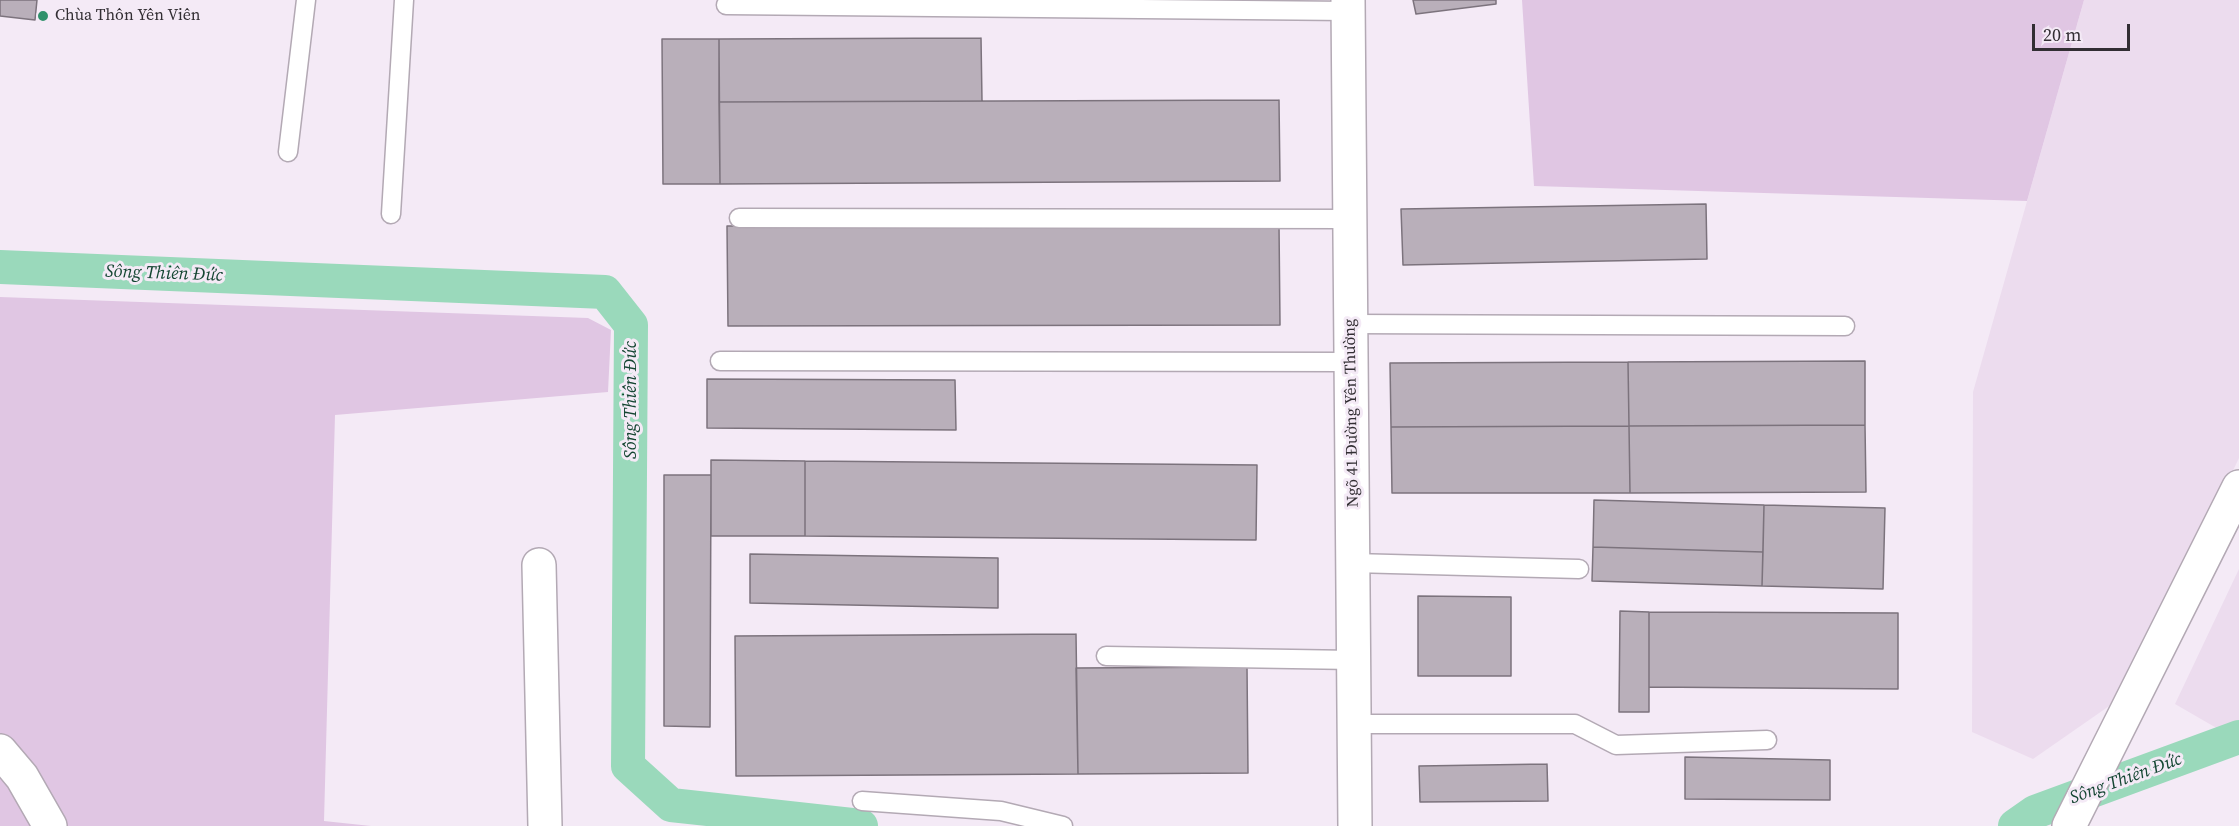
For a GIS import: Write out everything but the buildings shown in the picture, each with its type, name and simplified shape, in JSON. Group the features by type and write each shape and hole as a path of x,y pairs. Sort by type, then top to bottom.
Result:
{"street":[{"name":"Ngõ 41 Đường Yên Thường","path":"1348,5 1355,826"},
{"path":"2068,826 2239,487"},
{"path":"539,565 545,826"},
{"path":"0,751 22,777 50,826"}],"lane":[{"path":"288,152 306,0"},
{"path":"391,214 404,0"},
{"path":"726,5 1348,5"},
{"path":"739,218 1350,219"},
{"path":"1351,324 1845,326"},
{"path":"720,361 1351,362"},
{"path":"1353,563 1580,569"},
{"path":"1106,656 1354,660"},
{"path":"1355,724 1575,724 1616,745 1767,740"},
{"path":"862,801 1001,811 1063,826"}],"shaded area":[{"path":"1522,0 2084,0 2027,201 1534,186"},
{"path":"2084,0 2239,0 2239,458 2125,695 2033,759 1972,732 1973,392"},
{"path":"0,297 588,318 611,330 608,392 335,415 324,821 371,826 0,826"},
{"path":"2239,569 2239,741 2175,704"}],"waterway":[{"name":"Sông Thiên Đức","path":"0,267 605,292 631,325 628,766 671,805 861,826"},
{"name":"Sông Thiên Đức","path":"2015,826 2035,812 2239,737"}],"place":[{"name":"Chùa Thôn Yên Viên","path":"43,16"}]}
